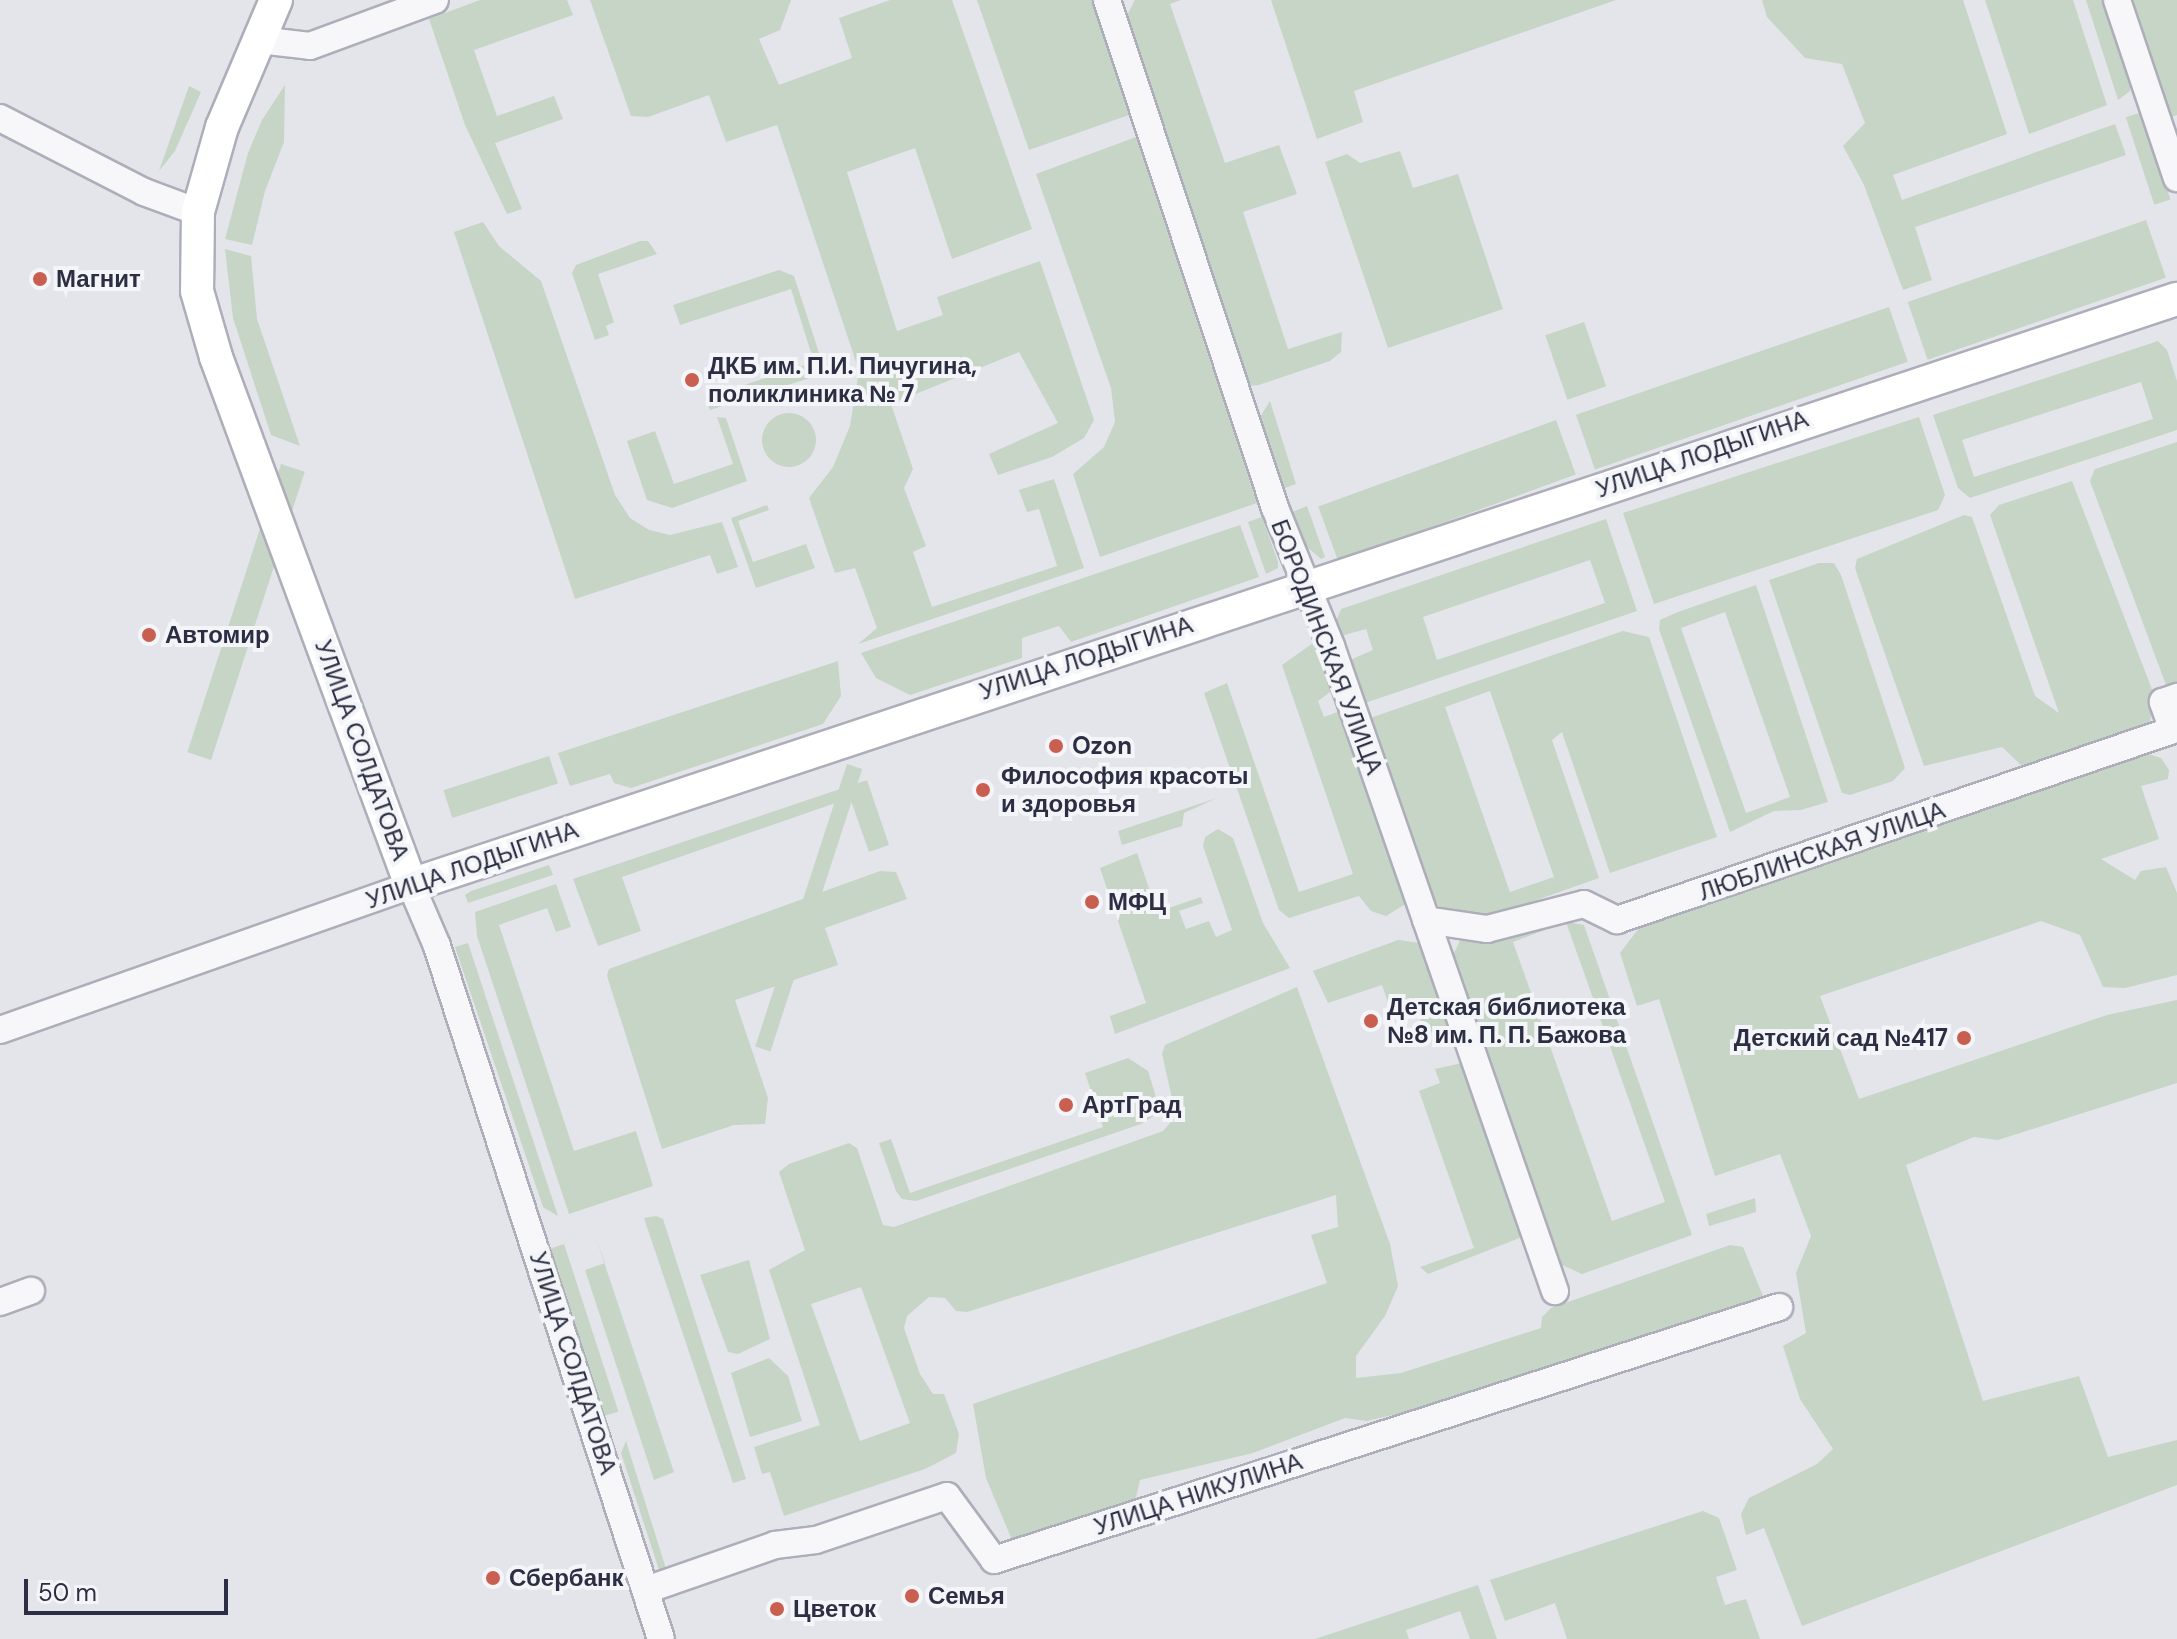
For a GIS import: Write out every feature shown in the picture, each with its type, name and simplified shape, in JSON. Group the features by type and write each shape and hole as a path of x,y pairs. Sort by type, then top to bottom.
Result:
{"main road":[{"name":"УЛИЦА СОЛДАТОВА","path":"276,0 222,127 198,212 194,251 205,324 411,885"},
{"name":"УЛИЦА ЛОДЫГИНА","path":"411,885 2177,299"}],"street":[{"path":"259,40 310,46 435,0"},
{"name":"БОРОДИНСКАЯ УЛИЦА","path":"1107,0 1304,587 1331,646 1555,1291"},
{"path":"2117,0 2177,178"},
{"path":"0,118 144,192 198,212"},
{"name":"ЛЮБЛИНСКАЯ УЛИЦА","path":"1426,920 1487,929 1584,904 1617,920 2173,730 2163,702 2177,697"},
{"name":"УЛИЦА ЛОДЫГИНА","path":"0,1030 411,885"},
{"name":"УЛИЦА СОЛДАТОВА","path":"411,885 437,946 661,1639"},
{"path":"0,1302 31,1291"},
{"name":"УЛИЦА НИКУЛИНА","path":"646,1590 775,1545 816,1540 947,1496 994,1560 1779,1307"}],"green space":[{"path":"480,0 567,0 573,15 474,50 497,116 554,96 563,119 495,143 522,209 507,214 465,125 429,19"},
{"path":"590,0 791,0 780,30 759,39 779,85 852,58 839,18 890,0 952,0 1032,229 952,259 915,148 847,172 897,331 943,315 937,297 1040,261 1094,420 1084,438 1052,457 998,475 989,454 1058,423 1019,352 891,404 913,469 904,488 926,546 913,552 932,607 1057,566 1039,509 1027,512 1019,490 1054,479 1084,568 858,644 877,628 855,568 835,573 809,498 833,467 850,426 859,371 777,125 726,142 709,95 648,117 631,116"},
{"path":"977,0 1091,0 1129,115 1029,150"},
{"path":"1135,0 1181,0 1170,4 1225,163 1279,145 1297,194 1243,212 1288,349 1342,332 1341,352 1330,361 1259,385 1249,386 1242,378 1126,17"},
{"path":"1271,0 1616,0 1354,91 1363,122 1317,139"},
{"path":"1762,0 1963,0 2007,134 1893,175 1902,200 2115,124 2126,155 1915,227 1932,280 1903,290 1864,185 1843,146 1865,123 1842,64 1805,58 1767,17"},
{"path":"1985,0 2073,0 2107,105 2029,134"},
{"path":"2086,0 2104,0 2131,82 2130,91 2118,100"},
{"path":"2131,0 2177,0 2177,115 2169,118"},
{"path":"285,85 284,142 265,191 252,245 225,239 248,153 262,120"},
{"path":"189,86 201,92 175,151 159,171"},
{"path":"2142,112 2170,199 2154,205 2126,117"},
{"path":"1136,137 1257,503 1100,557 1073,474 1104,447 1115,422 1111,388 1036,174"},
{"path":"1400,151 1413,188 1458,174 1503,309 1388,348 1325,162 1347,154 1360,163"},
{"path":"2146,220 2166,278 1928,360 1908,302"},
{"path":"483,222 499,246 541,281 615,495 630,518 649,530 670,535 722,522 738,567 717,574 710,555 575,599 454,232"},
{"path":"640,241 648,241 657,254 598,274 614,322 606,326 609,335 595,340 572,273 576,265"},
{"path":"225,249 251,256 257,319 300,446 271,435 233,318"},
{"path":"779,270 794,276 824,368 819,375 710,410 705,398 814,362 791,289 680,325 673,305"},
{"path":"1889,307 1908,362 1595,470 1576,415"},
{"path":"1584,322 1606,386 1567,400 1545,335"},
{"path":"2158,341 2167,350 2177,381 2177,430 1970,498 1958,488 1933,415","holes":["2141,382 2153,419 1974,477 1962,440"]},
{"path":"1270,401 1296,484 1282,489 1261,429 1260,417"},
{"path":"789,413 808,421 816,440 808,459 789,467 770,459 762,440 770,421"},
{"path":"717,417 726,418 747,481 672,508 647,500 627,441 655,431 674,484 733,464"},
{"path":"1919,417 1945,495 1938,510 1654,604 1623,513"},
{"path":"1556,420 1576,475 1338,561 1318,507"},
{"path":"2177,442 2177,688 2173,689 2166,685 2090,481 2095,469"},
{"path":"281,464 305,472 211,760 187,752"},
{"path":"2072,481 2156,700 2148,727 2048,762 2021,765 2002,747 1924,766 1855,568 1857,559 1964,515 1972,517 2035,696 2059,713 1990,515 1999,505"},
{"path":"767,505 769,510 738,521 753,562 806,544 815,568 756,588 731,518"},
{"path":"1307,506 1325,557 1321,559 1300,541 1290,513"},
{"path":"1262,517 1278,562 1278,568 1266,574 1248,522"},
{"path":"1606,519 1637,611 1365,703 1350,660 1373,650 1366,629 1341,636 1336,621 1341,609","holes":["1590,560 1605,603 1437,660 1423,617"]},
{"path":"1240,525 1259,577 1071,642 1059,626 1022,638 1022,658 910,695 876,678 861,653"},
{"path":"1819,563 1834,563 1841,575 1905,768 1893,781 1850,795 1842,793 1769,580"},
{"path":"1756,585 1828,802 1801,810 1774,811 1730,832 1659,629 1660,620","holes":["1725,612 1790,797 1746,813 1681,628"]},
{"path":"1623,631 1649,637 1717,837 1610,873 1562,732 1552,740 1599,878 1489,917 1443,910 1434,901 1370,718","holes":["1490,691 1554,877 1510,892 1445,707"]},
{"path":"1316,641 1333,690 1318,701 1324,717 1340,711 1407,903 1386,916 1371,911 1359,896 1289,918 1279,910 1204,693 1227,683 1299,892 1353,874 1282,665"},
{"path":"838,661 841,696 823,724 631,788 614,783 610,774 570,786 558,753"},
{"path":"2148,754 2161,758 2169,770 2168,779 2141,786 2159,839 2101,859 2135,880 2141,871 2166,867 2177,893 2177,975 2125,988 2103,987 2080,935 2041,921 1820,996 1859,1099 2107,1015 2177,1000 2177,1083 1998,1140 1974,1137 1906,1165 1983,1401 2079,1376 2108,1457 2177,1440 2177,1485 1802,1626 1764,1528 1746,1535 1741,1514 1749,1498 1817,1464 1833,1449 1800,1399 1783,1346 1806,1333 1796,1273 1811,1236 1780,1154 1715,1176 1659,999 1637,1006 1620,953 1642,924"},
{"path":"549,756 558,784 452,818 443,790"},
{"path":"847,764 862,769 770,1051 755,1046"},
{"path":"867,780 889,845 869,852 850,798 622,877 641,931 598,946 573,879"},
{"path":"1217,798 1184,813 1182,826 1122,845 1118,831"},
{"path":"1218,829 1233,838 1263,923 1290,968 1115,1034 1110,1016 1146,1003 1100,868 1137,853 1157,912 1201,897 1203,903 1179,911 1186,929 1209,921 1216,937 1232,930 1203,846 1205,837"},
{"path":"549,865 553,875 468,903 465,895 471,891"},
{"path":"880,871 896,872 907,899 825,928 838,965 735,1000 768,1098 765,1124 734,1125 662,1149 607,976 609,969"},
{"path":"556,884 571,927 556,932 547,908 499,925 574,1151 636,1131 653,1186 569,1214 477,936 475,912"},
{"path":"1566,922 1584,925 1692,1235 1582,1274 1562,1265 1453,955 1460,941","holes":["1566,922 1665,1202 1612,1221 1513,942"]},
{"path":"1398,940 1421,943 1451,1029 1425,1033 1416,1007 1392,1014 1382,985 1328,1003 1313,971"},
{"path":"468,943 558,1216 543,1207 455,947"},
{"path":"1297,987 1390,1244 1398,1286 1385,1316 1356,1356 1356,1378 1401,1373 1541,1328 1542,1317 1551,1308 1730,1245 1743,1247 1765,1301 1457,1400 1367,1421 1345,1418 1253,1453 1140,1480 1136,1497 1123,1508 1061,1531 1012,1540 986,1478 973,1404 1327,1283 1311,1235 1338,1227 1336,1195 967,1312 956,1311 945,1298 929,1297 907,1316 904,1328 920,1374 933,1394 944,1394 959,1434 956,1453 925,1469 784,1516 770,1472 762,1474 754,1447 820,1425 769,1270 805,1250 779,1172 789,1164 849,1143 857,1148 883,1225 894,1227 1163,1131 1176,1116 1162,1054 1165,1045","holes":["861,1287 910,1423 860,1441 811,1304"]},
{"path":"1128,1058 1148,1071 1157,1100 1154,1116 1141,1124 916,1201 902,1199 896,1191 879,1143 891,1139 910,1193 1103,1127 1085,1073"},
{"path":"1462,1063 1522,1237 1428,1274 1420,1267 1474,1248 1419,1091 1440,1083 1435,1069"},
{"path":"1755,1198 1756,1212 1709,1226 1706,1214"},
{"path":"656,1216 663,1219 746,1479 733,1483 644,1218"},
{"path":"564,1244 618,1411 604,1416 550,1249"},
{"path":"749,1260 770,1339 738,1354 728,1352 700,1275"},
{"path":"604,1263 674,1472 654,1480 585,1270"},
{"path":"769,1358 788,1376 802,1421 750,1437 731,1373"},
{"path":"626,1441 667,1572 661,1576 621,1453"},
{"path":"1703,1511 1719,1518 1737,1570 1716,1577 1725,1605 1746,1599 1760,1639 1567,1639 1555,1603 1505,1621 1490,1580"},
{"path":"1478,1585 1497,1639 1470,1639 1460,1611 1406,1630 1409,1639 1315,1639"}],"place":[{"name":"Магнит","path":"40,279"},
{"name":"ДКБ им. П.И. Пичугина, поликлиника № 7","path":"692,380"},
{"name":"Автомир","path":"149,635"},
{"name":"Ozon","path":"1056,746"},
{"name":"Философия красоты и здоровья","path":"983,790"},
{"name":"МФЦ","path":"1092,902"},
{"name":"Детская библиотека №8 им. П. П. Бажова","path":"1371,1021"},
{"name":"Детский сад №417","path":"1964,1038"},
{"name":"АртГрад","path":"1066,1105"},
{"name":"Сбербанк","path":"493,1578"},
{"name":"Семья","path":"912,1596"},
{"name":"Цветок","path":"777,1609"}]}
